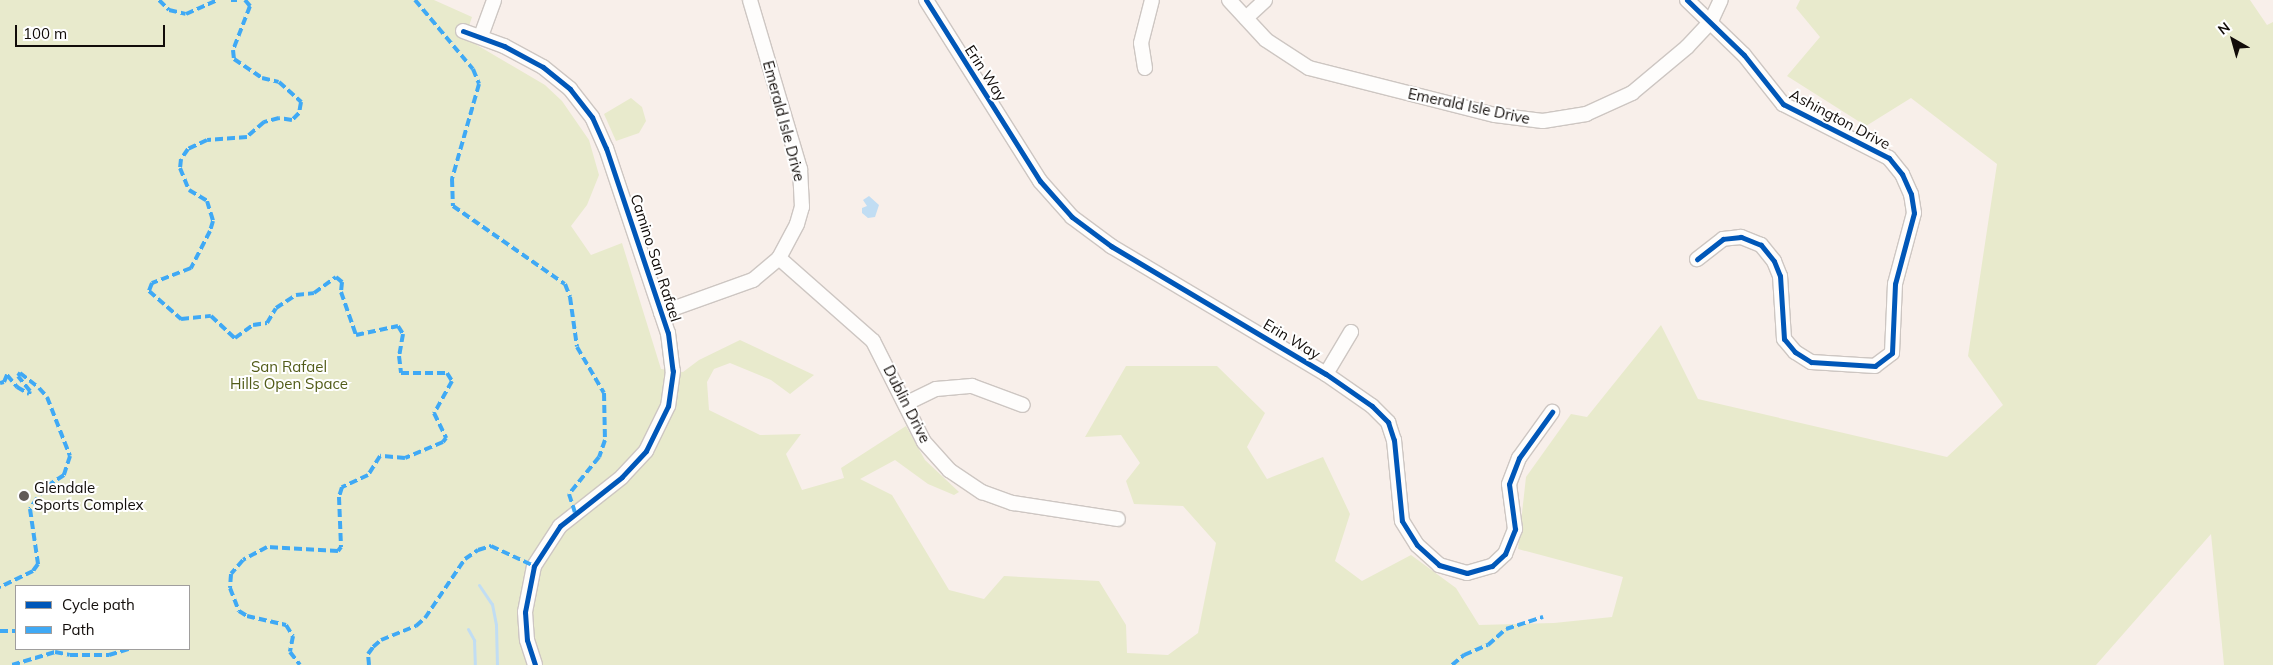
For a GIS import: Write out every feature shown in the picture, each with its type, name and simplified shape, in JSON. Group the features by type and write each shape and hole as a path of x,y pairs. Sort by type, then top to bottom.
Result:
{"street":[{"path":"481,36 494,0"},
{"name":"Emerald Isle Drive","path":"661,313 732,290 753,280 779,258 797,224 803,189 800,169 750,0"},
{"name":"Erin Way","path":"926,0 1040,180 1072,217 1111,246 1326,374 1372,406 1388,422 1394,440 1402,521 1417,545 1440,565 1467,573 1492,566 1508,548 1515,528 1510,484 1519,458 1552,412"},
{"path":"1145,68 1141,43 1152,0"},
{"name":"Emerald Isle Drive","path":"1229,0 1281,52 1308,68 1495,115 1542,121 1586,114 1632,93 1687,47 1711,21 1721,0"},
{"path":"1246,18 1265,0"},
{"name":"Ashington Drive","path":"1687,0 1744,54 1783,104 1889,158 1902,174 1911,194 1914,213 1895,284 1892,353 1886,361 1875,366 1811,362 1795,352 1784,339 1780,276 1774,261 1761,245 1741,237 1723,239 1697,259"},
{"name":"Camino San Rafael","path":"464,31 481,36 543,67 570,89 592,118 606,148 668,333 673,371 668,406 657,434 635,465 560,526 534,566 525,612 527,640 535,665"},
{"name":"Dublin Drive","path":"779,258 866,332 878,349 907,403 924,442 949,470 982,492 1014,502 1118,519"},
{"path":"1326,374 1351,332"},
{"path":"907,403 936,389 972,386 1024,405"}],"green space":[{"name":"San Rafael Hills Open Space","path":"0,0 434,0 472,17 465,38 545,85 562,101 589,140 599,175 587,205 571,226 591,255 622,243 661,369 683,372 699,360 740,340 814,375 790,394 771,380 730,363 714,369 707,382 709,410 760,435 801,434 786,454 802,490 844,478 841,468 906,426 925,460 959,492 954,495 928,484 895,460 860,479 892,495 949,590 984,599 1004,576 1099,581 1126,625 1127,653 1168,655 1198,633 1216,543 1183,506 1134,504 1126,481 1140,463 1121,435 1085,437 1126,366 1217,366 1265,413 1247,447 1267,479 1323,457 1350,514 1335,561 1362,581 1411,555 1456,588 1479,625 1554,623 1612,617 1623,577 1518,549 1526,477 1571,414 1587,417 1661,325 1698,399 1947,457 2003,405 1968,356 1997,164 1911,98 1866,126 1787,76 1820,37 1796,8 1800,0 2250,0 2267,25 2273,22 2273,665 2224,665 2211,534 2096,665 0,665"},
{"path":"631,98 642,107 646,121 639,133 616,141 604,114"}],"water":[{"path":"869,196 879,205 875,217 868,218 862,213 862,208 867,206 863,200"}],"waterway":[{"path":"479,585 492,604 496,625 497,665"},
{"path":"468,629 474,640 475,665"}],"marked path":[{"path":"159,0 169,10 186,14 217,0"},
{"path":"231,0 237,0"},
{"path":"245,0 250,6 233,50 234,59 262,78 279,82 301,102 299,113 292,120 279,118 264,122 247,137 207,140 188,149 181,159 180,168 189,190 207,201 213,221 210,231 191,268 152,283 149,291 181,319 211,316 235,338 253,325 267,323 276,308 296,295 314,293 336,277 342,282 341,292 356,335 398,326 403,334 399,356 401,373 447,373 452,381 434,413 446,438 443,442 405,458 380,456 368,475 342,487 339,497 341,547 338,551 267,547 243,560 231,574 230,588 239,611 247,616 286,625 293,636 290,652 300,665"},
{"path":"415,0 473,69 479,84 452,179 453,206 565,284 570,297 577,347 604,393 605,440 599,457 569,494 575,512"},
{"path":"0,383 4,382 7,375 17,387 29,394 30,391 18,376 20,373 39,388 47,397 70,456 64,475 44,488 30,509 38,564 33,571 0,587"},
{"path":"369,665 368,654 373,647 381,640 416,626 425,618 465,559 478,550 491,546 534,566"},
{"path":"1452,665 1464,655 1488,645 1506,629 1543,617"},
{"path":"0,631 15,631"},
{"path":"12,665 55,652 70,655 109,655 126,650"}],"cycle path":[{"path":"926,0 1040,181 1072,217 1111,246 1326,374 1372,406 1388,422 1394,440 1402,521 1417,545 1439,565 1467,573 1492,566 1505,554 1515,529 1509,484 1519,458 1552,412"},
{"path":"1687,0 1744,55 1783,104 1889,158 1902,174 1911,194 1914,213 1895,284 1892,353 1875,366 1811,362 1795,352 1784,339 1780,276 1774,261 1761,245 1741,237 1723,239 1697,259"},
{"path":"463,31 504,46 543,67 570,89 592,117 606,148 668,333 673,371 668,406 646,451 622,477 560,526 534,566 525,612 527,640 535,665"}],"place":[{"name":"Glendale Sports Complex","path":"24,496"}]}
